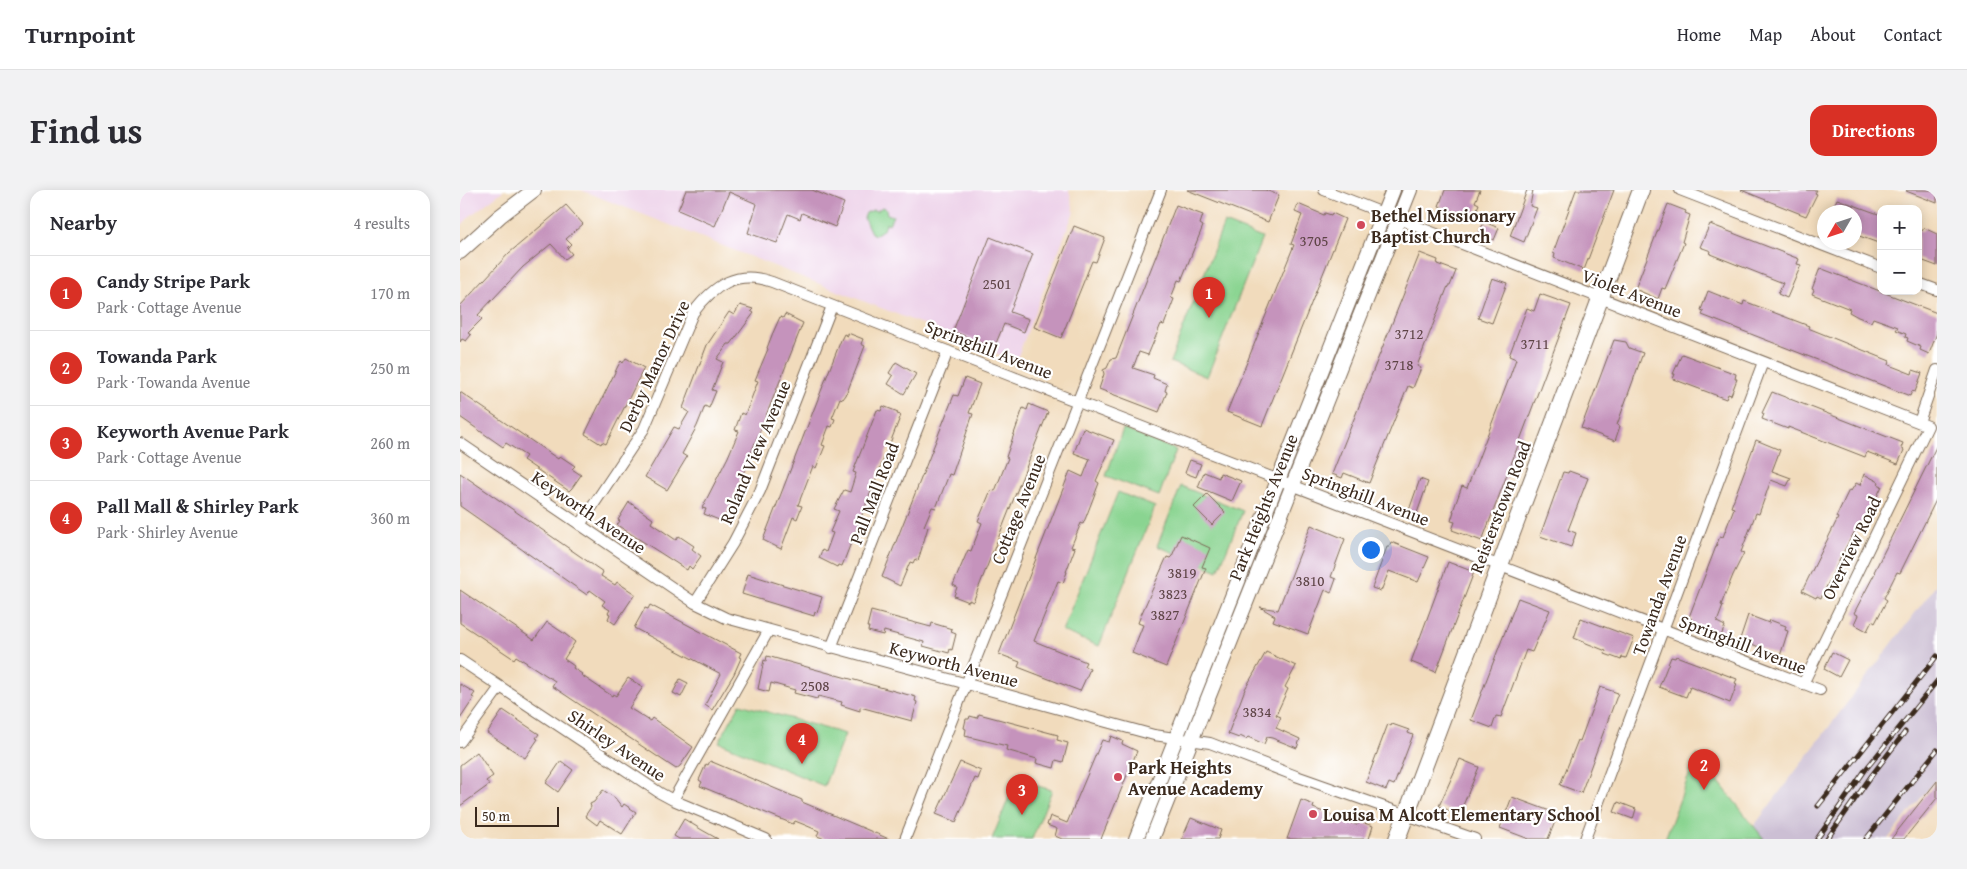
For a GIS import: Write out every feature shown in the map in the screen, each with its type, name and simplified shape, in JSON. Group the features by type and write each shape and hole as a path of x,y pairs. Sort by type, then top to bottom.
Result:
{"main road":[{"path":"460,252 500,216 534,190"},
{"name":"Park Heights Avenue","path":"1136,839 1394,190"},
{"name":"Park Heights Avenue","path":"1152,839 1410,190"},
{"name":"Reisterstown Road","path":"1397,839 1641,190"}],"street":[{"name":"Cottage Avenue","path":"906,839 1161,190"},
{"name":"Violet Avenue","path":"1324,190 1923,424"},
{"path":"1680,190 1877,266"},
{"name":"Derby Manor Drive","path":"580,525 644,429 693,313 720,285 740,277 761,277"},
{"name":"Springhill Avenue","path":"761,277 1820,690"},
{"path":"1922,284 1937,290"},
{"name":"Roland View Avenue","path":"695,603 734,543 760,491 832,306"},
{"name":"Pall Mall Road","path":"831,648 948,351"},
{"name":"Towanda Avenue","path":"1585,839 1763,362"},
{"name":"Overview Road","path":"1803,684 1923,424 1937,370"},
{"name":"Keyworth Avenue","path":"460,443 695,603 726,618 1154,735 1210,743 1296,776 1475,839"},
{"path":"673,800 769,630"},
{"name":"Shirley Avenue","path":"460,660 673,800 766,839"},
{"path":"460,742 500,687"}],"shaded area":[{"path":"460,190 504,190 470,216 460,227"},
{"path":"581,190 1069,190 1074,211 1016,361"},
{"path":"1937,584 1937,778 1888,839 1764,839 1754,826"}],"green space":[{"path":"882,207 886,209 887,214 893,216 889,224 886,223 884,229 875,235 871,233 864,218 866,213 873,210 877,211"},
{"path":"1224,223 1262,238 1207,377 1170,362"},
{"path":"1123,429 1176,450 1159,496 1106,476"},
{"path":"1181,486 1243,511 1218,571 1157,546"},
{"path":"1118,492 1155,507 1099,646 1062,631"},
{"path":"740,704 845,734 824,786 719,742"},
{"path":"1697,754 1764,839 1665,839"},
{"path":"1016,780 1052,790 1032,839 992,839"}],"building":[{"path":"686,190 812,190 844,203 835,227 802,213 800,219 788,214 777,243 748,233 757,204 729,192 715,226 678,210"},
{"path":"1187,190 1265,190 1279,195 1268,222"},
{"path":"1445,190 1480,190 1475,202 1479,204 1473,219 1439,206"},
{"path":"1527,190 1533,190 1530,206 1537,208 1524,242 1510,236"},
{"path":"1576,190 1614,190 1584,270 1554,258 1555,254 1553,253"},
{"path":"1741,190 1817,190 1815,193 1817,194 1806,216"},
{"path":"1937,190 1937,203 1906,191"},
{"path":"1837,199 1854,205 1834,205"},
{"path":"1298,204 1324,215 1325,213 1331,215 1332,213 1345,219 1262,426 1227,412 1294,245 1291,244 1302,215 1295,212"},
{"path":"1668,204 1686,211 1685,213 1690,215 1682,242 1684,243 1665,289 1662,288 1658,299 1635,289"},
{"path":"566,205 583,224 566,239 571,244 567,248 572,254 565,259 551,244 523,267 478,315 482,319 468,333 471,335 466,341 462,339 460,342 460,306 509,253"},
{"path":"1176,205 1203,215 1200,224 1203,226 1181,281 1178,280 1171,298 1174,299 1164,325 1161,324 1148,355 1139,352 1133,368 1154,375 1153,378 1167,384 1165,391 1167,392 1159,412 1099,389 1104,374 1103,370 1107,368 1111,359 1116,358"},
{"path":"1862,208 1877,214 1877,243 1862,237"},
{"path":"1484,222 1499,228 1494,240 1479,234"},
{"path":"1710,224 1799,259 1797,264 1801,265 1787,298 1778,294 1783,283 1710,254 1711,251 1700,247"},
{"path":"1074,226 1105,238 1096,262 1092,261 1061,338 1034,327"},
{"path":"1924,228 1937,234 1937,266 1922,260 1922,231"},
{"path":"990,237 1033,254 1010,312 1029,319 1024,332 1004,324 994,348 953,331"},
{"path":"1420,253 1438,260 1437,264 1456,271 1450,286 1448,286 1417,366 1421,368 1413,388 1408,386 1369,483 1344,473 1342,478 1332,474"},
{"path":"1820,268 1877,290 1877,295 1890,295 1937,313 1937,333 1929,354 1920,350 1921,347 1907,341 1906,334 1896,330 1898,327 1873,318 1871,322 1858,317 1849,312 1850,309 1812,294 1814,290 1812,289"},
{"path":"1492,278 1507,283 1492,323 1478,318"},
{"path":"1708,291 1743,305 1744,301 1809,326 1808,328 1890,361 1889,365 1912,374 1913,370 1922,373 1915,392 1912,391 1910,396 1702,315 1704,311 1701,310"},
{"path":"1540,294 1571,305 1482,541 1452,530 1455,522 1451,521 1453,511 1462,486 1467,488 1510,376 1516,359 1509,356 1527,308 1534,311"},
{"path":"740,305 753,309 751,311 754,313 731,344 728,344 717,359 723,362 712,390 716,391 709,408 705,406 682,454 687,457 667,490 645,477 674,427 679,429 689,412 683,408 707,345 729,312 734,315"},
{"path":"785,314 803,323 730,506 723,521 719,520 704,514 706,509 702,508 728,457 739,431 735,430 741,413 745,415 758,381 755,380 772,335 780,317 783,318"},
{"path":"848,333 863,339 861,344 865,346 846,395 843,399 840,398 832,418 835,419 832,427 829,426 822,445 825,446 816,468 813,466 798,505 802,506 797,519 793,517 781,549 763,540 841,340 844,334 848,336"},
{"path":"1614,340 1626,342 1629,348 1643,353 1617,425 1620,426 1615,441 1581,428"},
{"path":"1682,354 1736,374 1735,379 1737,379 1731,395 1728,394 1726,399 1673,379 1675,374 1673,374"},
{"path":"626,358 644,368 606,444 602,442 601,444 585,434 618,366"},
{"path":"896,362 916,374 904,394 888,384 893,376 889,373"},
{"path":"965,378 980,384 969,413 973,414 952,475 949,474 936,508 932,507 924,526 928,527 918,561 915,559 913,563 910,562 900,586 882,577 954,395 958,396"},
{"path":"460,392 558,459 560,456 575,466 572,469 581,475 572,488 569,491 523,460 526,456 506,443 503,447 460,417"},
{"path":"1772,392 1903,443 1901,448 1904,450 1898,464 1867,452 1865,457 1762,419 1764,414 1762,413"},
{"path":"1029,404 1048,412 973,602 969,600 969,602 954,596 957,587 953,585 968,550 971,551 982,523 978,521 991,490 995,491 1008,458 1006,457 1023,408 1027,410"},
{"path":"883,406 901,415 842,566 838,565 837,567 819,558 822,550 826,552 833,533 830,532 839,511 834,509 844,490 850,492 856,473 853,472 877,410 881,411"},
{"path":"1083,428 1114,440 1096,481 1099,483 1086,517 1083,524 1081,523 1071,547 1075,548 1063,583 1058,581 1034,641 1086,662 1084,666 1090,669 1080,691 1018,667 1020,662 999,654 1070,471 1083,477 1090,459 1074,453"},
{"path":"1756,440 1780,450 1772,471 1791,478 1787,486 1771,480 1759,514 1756,513 1741,552 1744,553 1721,605 1723,606 1717,622 1725,626 1721,636 1690,624 1692,619 1689,617 1720,536 1723,537 1734,508 1731,507"},
{"path":"1937,445 1937,498 1900,573 1897,572 1884,598 1887,600 1875,623 1872,621 1867,631 1854,624 1858,615 1854,613"},
{"path":"1190,460 1201,464 1196,477 1185,473"},
{"path":"1569,471 1588,478 1568,530 1576,533 1571,547 1540,536 1563,472 1568,473"},
{"path":"1204,472 1219,478 1220,473 1241,481 1232,501 1198,487"},
{"path":"460,473 603,572 601,576 615,585 617,582 635,594 615,624 608,619 610,610 602,605 605,601 590,590 587,595 460,506"},
{"path":"1864,474 1879,482 1878,484 1882,486 1863,526 1859,524 1821,598 1817,596 1816,598 1802,591 1838,518 1836,517 1849,490 1851,491 1856,483 1860,485"},
{"path":"1420,479 1428,482 1416,516 1408,513"},
{"path":"1207,494 1225,512 1212,525 1194,507"},
{"path":"629,502 653,519 651,523 676,540 679,536 694,546 692,549 701,556 692,569 689,566 687,570 617,525"},
{"path":"1311,525 1345,539 1331,577 1336,579 1331,593 1325,590 1308,634 1273,621 1275,616 1260,607 1278,610"},
{"path":"1181,535 1210,548 1202,567 1206,568 1166,667 1132,653 1143,625 1138,623 1141,615 1167,557 1170,558 1172,556"},
{"path":"1391,542 1429,557 1418,582 1389,571 1381,591 1372,588 1387,547 1389,547"},
{"path":"1448,562 1474,572 1436,672 1411,662"},
{"path":"748,574 822,597 817,613 815,612 814,616 742,594"},
{"path":"460,590 534,640 547,622 565,634 575,642 564,659 574,666 573,668 581,675 612,696 613,694 616,696 628,678 643,687 629,708 650,721 652,718 693,747 680,766 676,769 552,686 555,681 516,656 514,659 460,623"},
{"path":"1518,598 1550,610 1532,652 1526,650 1501,717 1496,716 1492,728 1471,720"},
{"path":"650,605 741,653 739,657 741,658 734,674 712,710 705,705 721,674 634,628 645,608 648,609"},
{"path":"871,611 931,627 932,623 952,629 951,632 956,634 952,650 950,649 949,653 923,646 924,642 884,631 883,635 868,631 869,627 867,627"},
{"path":"1748,615 1769,623 1770,620 1786,626 1785,630 1788,631 1780,656 1740,639"},
{"path":"1581,618 1634,638 1626,658 1622,657 1621,660 1605,654 1606,651 1574,638"},
{"path":"1266,652 1296,666 1285,687 1288,689 1276,715 1281,717 1276,728 1300,739 1297,748 1272,738 1267,737 1264,744 1248,737 1246,739 1240,736 1239,738 1228,734 1245,689"},
{"path":"1832,652 1848,660 1839,677 1824,669"},
{"path":"767,656 916,697 915,701 917,702 912,721 860,707 860,711 841,705 842,702 818,696 817,699 794,693 795,690 771,683 769,692 758,689 764,660 766,661"},
{"path":"1676,656 1737,679 1730,703 1690,687 1686,697 1659,687 1671,657 1675,658"},
{"path":"680,679 688,683 681,697 673,693"},
{"path":"460,684 475,693 472,697 474,698 460,719"},
{"path":"1600,687 1618,693 1581,793 1560,785 1578,740 1580,741"},
{"path":"503,710 539,734 536,738 538,739 525,758 487,733"},
{"path":"979,714 1058,735 1057,740 1068,743 1063,762 1056,760 1054,768 1036,763 1037,759 1006,750 1007,746 965,736 966,719 969,719 970,716 977,718"},
{"path":"1388,724 1409,730 1408,733 1413,735 1394,785 1389,783 1386,790 1366,782"},
{"path":"1111,736 1123,741 1122,744 1137,751 1101,839 1062,839 1055,836 1057,829 1047,825 1050,816 1067,823 1102,740 1109,742"},
{"path":"477,752 493,776 486,781 489,785 460,806 460,765"},
{"path":"1460,759 1479,767 1459,815 1439,806"},
{"path":"561,761 573,770 558,792 546,783"},
{"path":"710,761 889,839 825,839 817,836 819,831 805,825 795,821 793,824 700,786 702,782 699,780 706,764 708,765"},
{"path":"960,762 981,771 978,779 975,778 956,822 936,814"},
{"path":"1937,781 1937,798 1904,839 1891,839"},
{"path":"603,790 615,798 622,807 624,804 636,812 622,834 600,820 597,825 585,816 591,807 590,804 594,802"},
{"path":"1512,797 1558,814 1548,839 1529,839 1500,828"},
{"name":"Louisa M Alcott Elementary School","path":"1301,800 1314,805 1313,808 1357,825 1358,821 1373,826 1369,839 1287,839"},
{"path":"1618,802 1636,809 1633,819 1614,812"},
{"path":"1191,818 1221,830 1218,839 1182,839"},
{"path":"684,819 718,839 679,839 674,836"}],"railway":[{"path":"1818,806 1937,656"},
{"path":"1817,839 1866,769 1937,681"},
{"path":"1827,839 1905,732"},
{"path":"1866,839 1937,750"}],"place":[{"name":"Bethel Missionary Baptist Church","path":"1361,225"},
{"name":"Candy Stripe Park","path":"1209,318"},
{"name":"Pall Mall & Shirley Park","path":"802,764"},
{"name":"Park Heights Avenue Academy","path":"1118,777"},
{"name":"Towanda Park","path":"1704,790"},
{"name":"Louisa M Alcott Elementary School","path":"1313,814"},
{"name":"Keyworth Avenue Park","path":"1022,815"}]}
